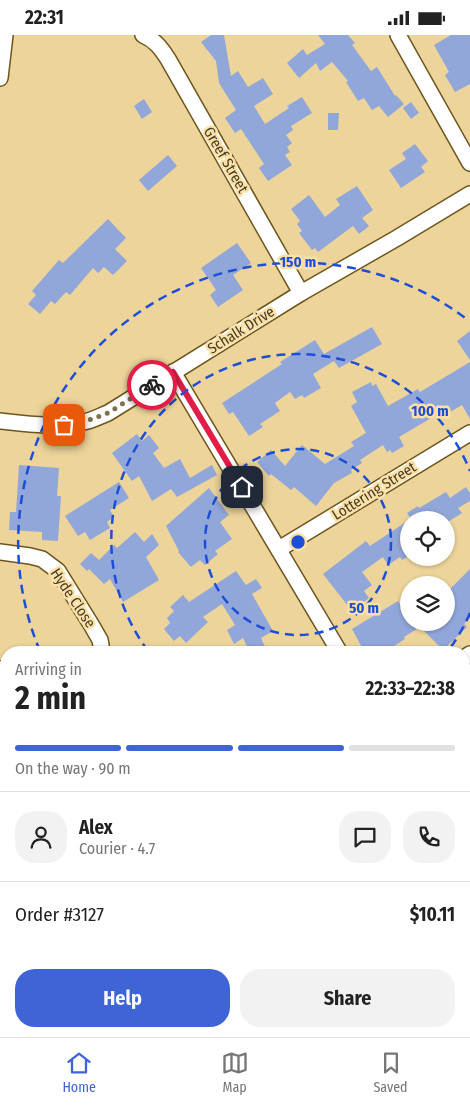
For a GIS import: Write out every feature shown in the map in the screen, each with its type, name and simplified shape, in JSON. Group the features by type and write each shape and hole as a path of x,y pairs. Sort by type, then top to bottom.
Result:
{"street":[{"path":"0,78 5,35"},
{"name":"Greef Street","path":"143,35 161,47 301,293"},
{"path":"398,35 470,163"},
{"name":"Schalk Drive","path":"0,421 49,425 84,422 108,413 301,293 470,194"},
{"path":"173,372 336,646"},
{"name":"Lottering Street","path":"279,549 470,433"},
{"name":"Hyde Close","path":"0,552 30,555 42,559 58,571 92,626 100,640 101,646"}],"building":[{"path":"211,35 224,35 231,76 238,71 248,87 263,78 273,94 254,106 265,124 289,108 287,106 302,97 312,113 291,126 293,130 286,135 292,143 287,147 290,152 285,155 292,165 268,181 259,168 264,164 241,129 235,133 225,118 236,110 219,83 216,61 201,42"},
{"path":"318,35 348,35 355,43 352,45 371,71 377,67 395,96 404,104 388,117 379,106 372,110 364,98 358,101 346,82 348,81 332,62 320,71 316,63 299,78 287,63 303,49 307,55 325,44"},
{"path":"451,35 470,35 470,84 455,92 445,75 449,72 434,45"},
{"path":"144,99 152,112 142,119 134,106"},
{"path":"411,102 419,113 411,119 403,108"},
{"path":"328,113 339,113 338,130 328,130"},
{"path":"415,144 428,161 421,167 425,172 401,188 389,170 406,159 402,153"},
{"path":"168,155 177,166 148,191 139,180"},
{"path":"357,186 373,210 362,218 369,226 359,234 353,226 318,252 315,248 312,250 299,233 302,231 297,224 300,221 291,209 309,195 325,217 340,205 336,199"},
{"path":"108,219 126,238 115,249 127,261 113,275 104,267 98,273 93,268 70,295 66,292 55,304 51,301 40,314 28,304 36,295 32,291 59,260 63,263"},
{"path":"237,243 251,263 233,275 243,290 218,307 210,295 216,290 201,268"},
{"path":"372,327 382,344 339,368 334,361 313,374 321,388 304,398 302,395 295,399 290,392 275,403 280,411 260,424 263,427 249,436 233,412 229,414 222,403 315,340 324,354"},
{"path":"470,331 470,360 457,341"},
{"path":"470,362 470,419 462,405 445,415 443,411 399,437 404,446 392,453 390,450 387,452 383,445 360,460 362,463 351,470 352,473 334,483 316,506 294,487 291,490 271,474 269,476 257,462 271,450 285,466 302,445 325,464 354,446 351,442 366,433 351,406 357,402 352,392 371,382 372,386 376,384 388,406 418,389 420,392"},
{"path":"137,434 142,441 149,435 159,448 153,453 164,468 180,459 190,478 212,465 217,475 177,497 171,489 152,501 139,476 132,481 112,453"},
{"path":"19,465 59,468 57,496 61,496 58,541 42,540 42,532 9,530 10,512 16,512"},
{"path":"119,482 129,498 110,510 114,517 107,522 110,528 90,540 85,532 78,536 65,516"},
{"path":"466,487 470,493 470,501 458,508 462,513 455,517 455,511 410,511 446,492 450,498"},
{"path":"209,488 229,515 220,522 232,539 215,551 218,554 205,565 200,560 191,567 178,552 166,526"},
{"path":"400,526 400,557 388,565 383,557 362,572 372,585 364,591 369,598 352,611 323,574 366,541 370,546"},
{"path":"135,532 144,542 152,534 159,545 146,557 159,580 123,602 110,579 104,584 89,569 87,571 80,564 91,553 99,560 114,545 117,548"},
{"path":"470,569 470,618 464,624 467,627 447,646 439,646 424,631 455,631 455,584"},
{"path":"236,571 246,585 256,579 262,588 252,594 273,631 261,638 265,646 247,646 243,638 234,644 227,630 235,625 222,604 203,617 208,622 186,643 180,636 174,641 164,629 170,623 167,618 174,611 170,607 183,595 189,602"},
{"path":"398,601 400,604 400,631 414,631 394,646 361,646 352,629"}],"way so far":[{"path":"64,425 84,422 108,413 152,385"}],"route":[{"path":"152,385 173,372 242,487"}]}
